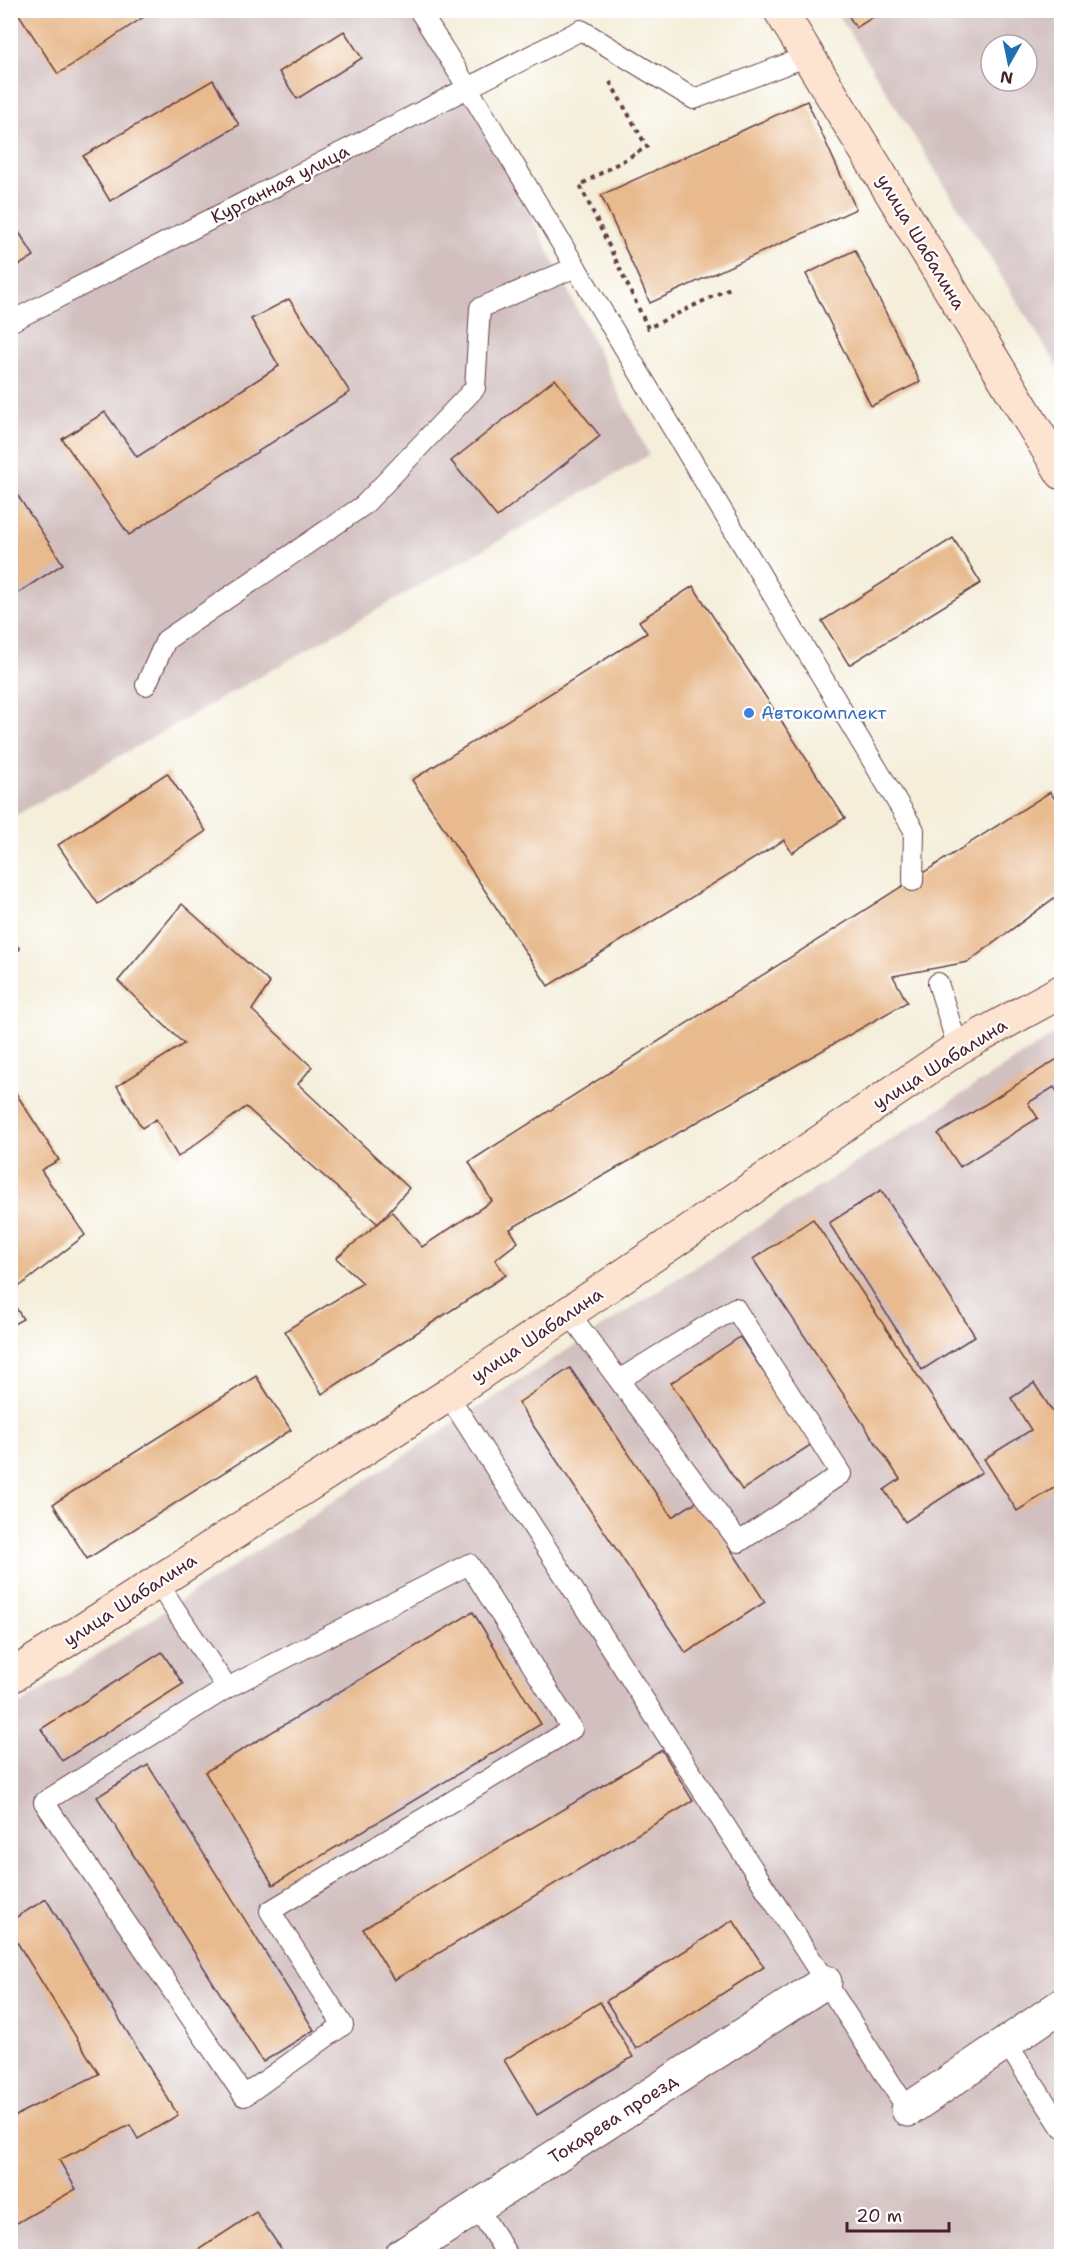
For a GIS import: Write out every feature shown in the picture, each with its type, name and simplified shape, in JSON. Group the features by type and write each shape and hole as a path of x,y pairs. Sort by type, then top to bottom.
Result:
{"main road":[{"name":"улица Шабалина","path":"780,10 1062,473"},
{"name":"улица Шабалина","path":"10,1677 448,1395 958,1048 1062,991"}],"street":[{"name":"Токарева проезд","path":"400,2256 825,1982"},
{"path":"908,2110 1062,2005"}],"lane":[{"path":"419,10 914,830 913,881"},
{"name":"Курганная улица","path":"10,322 581,30 694,99 808,57"},
{"path":"146,685 166,639 364,505 476,388 480,308 576,267"},
{"path":"938,983 958,1048"},
{"path":"569,1313 739,1542 841,1474 735,1308 619,1380"},
{"path":"448,1395 908,2110"},
{"path":"469,1564 572,1729 270,1911 343,2025 244,2096 44,1802 227,1688 469,1564"},
{"path":"157,1582 227,1688"},
{"path":"1007,2044 1062,2128"},
{"path":"477,2207 508,2256"}],"path":[{"path":"609,79 647,147 580,185 648,328 732,287"}],"shaded area":[{"path":"11,11 415,11 468,88 649,455 11,818"},
{"path":"836,11 1061,11 1061,372"},
{"path":"1061,1030 1061,2256 11,2256 10,1711"}],"building":[{"path":"16,10 154,10 58,74"},
{"path":"845,10 884,10 856,28"},
{"path":"344,31 362,58 297,99 279,72"},
{"path":"213,80 239,125 110,201 83,156"},
{"path":"807,101 856,209 650,303 601,195"},
{"path":"1062,131 1062,148 1061,148 1056,133"},
{"path":"10,218 34,256 10,271"},
{"path":"855,250 920,382 871,406 806,274"},
{"path":"289,299 350,392 129,535 62,439 105,412 137,457 279,366 251,319"},
{"path":"555,379 600,436 497,517 451,461"},
{"path":"10,484 63,564 10,598"},
{"path":"953,538 981,583 849,665 822,621"},
{"path":"693,586 845,818 792,853 784,840 548,986 412,780 647,633 639,621"},
{"path":"167,773 206,831 98,904 58,845"},
{"path":"1050,792 1062,809 1062,892 968,962 893,976 907,1002 510,1229 518,1242 495,1260 506,1275 322,1394 285,1331 363,1283 336,1258 392,1212 422,1247 492,1201 469,1162"},
{"path":"182,904 270,983 252,1010 312,1067 298,1084 409,1188 378,1224 246,1107 178,1157 156,1119 142,1128 117,1086 184,1044 118,981"},
{"path":"10,936 20,949 10,956"},
{"path":"1062,1056 1062,1099 1054,1087 1028,1103 1038,1118 960,1167 938,1134"},
{"path":"10,1084 59,1160 41,1170 85,1235 20,1286 10,1270"},
{"path":"881,1190 975,1336 922,1370 829,1223"},
{"path":"813,1219 982,1472 905,1522 884,1490 900,1479 753,1259"},
{"path":"10,1298 23,1319 10,1326"},
{"path":"740,1337 812,1444 742,1490 671,1383"},
{"path":"570,1368 672,1517 699,1500 765,1602 686,1653 518,1403"},
{"path":"256,1376 291,1430 87,1559 53,1504"},
{"path":"1034,1383 1062,1426 1062,1483 1017,1511 984,1459 1031,1430 1011,1398"},
{"path":"473,1612 541,1724 273,1885 205,1772"},
{"path":"162,1652 183,1684 62,1761 41,1729"},
{"path":"662,1750 693,1801 394,1980 363,1929"},
{"path":"148,1765 314,2030 263,2062 97,1797"},
{"path":"46,1899 178,2115 138,2139 130,2125 59,2160 76,2189 10,2227 10,2120 99,2074 10,1931 10,1921"},
{"path":"733,1920 764,1967 636,2049 606,2001"},
{"path":"600,2002 633,2057 537,2115 504,2060"},
{"path":"256,2212 286,2256 202,2256 198,2250"}],"place":[{"name":"Автокомплект","path":"749,713"}]}
